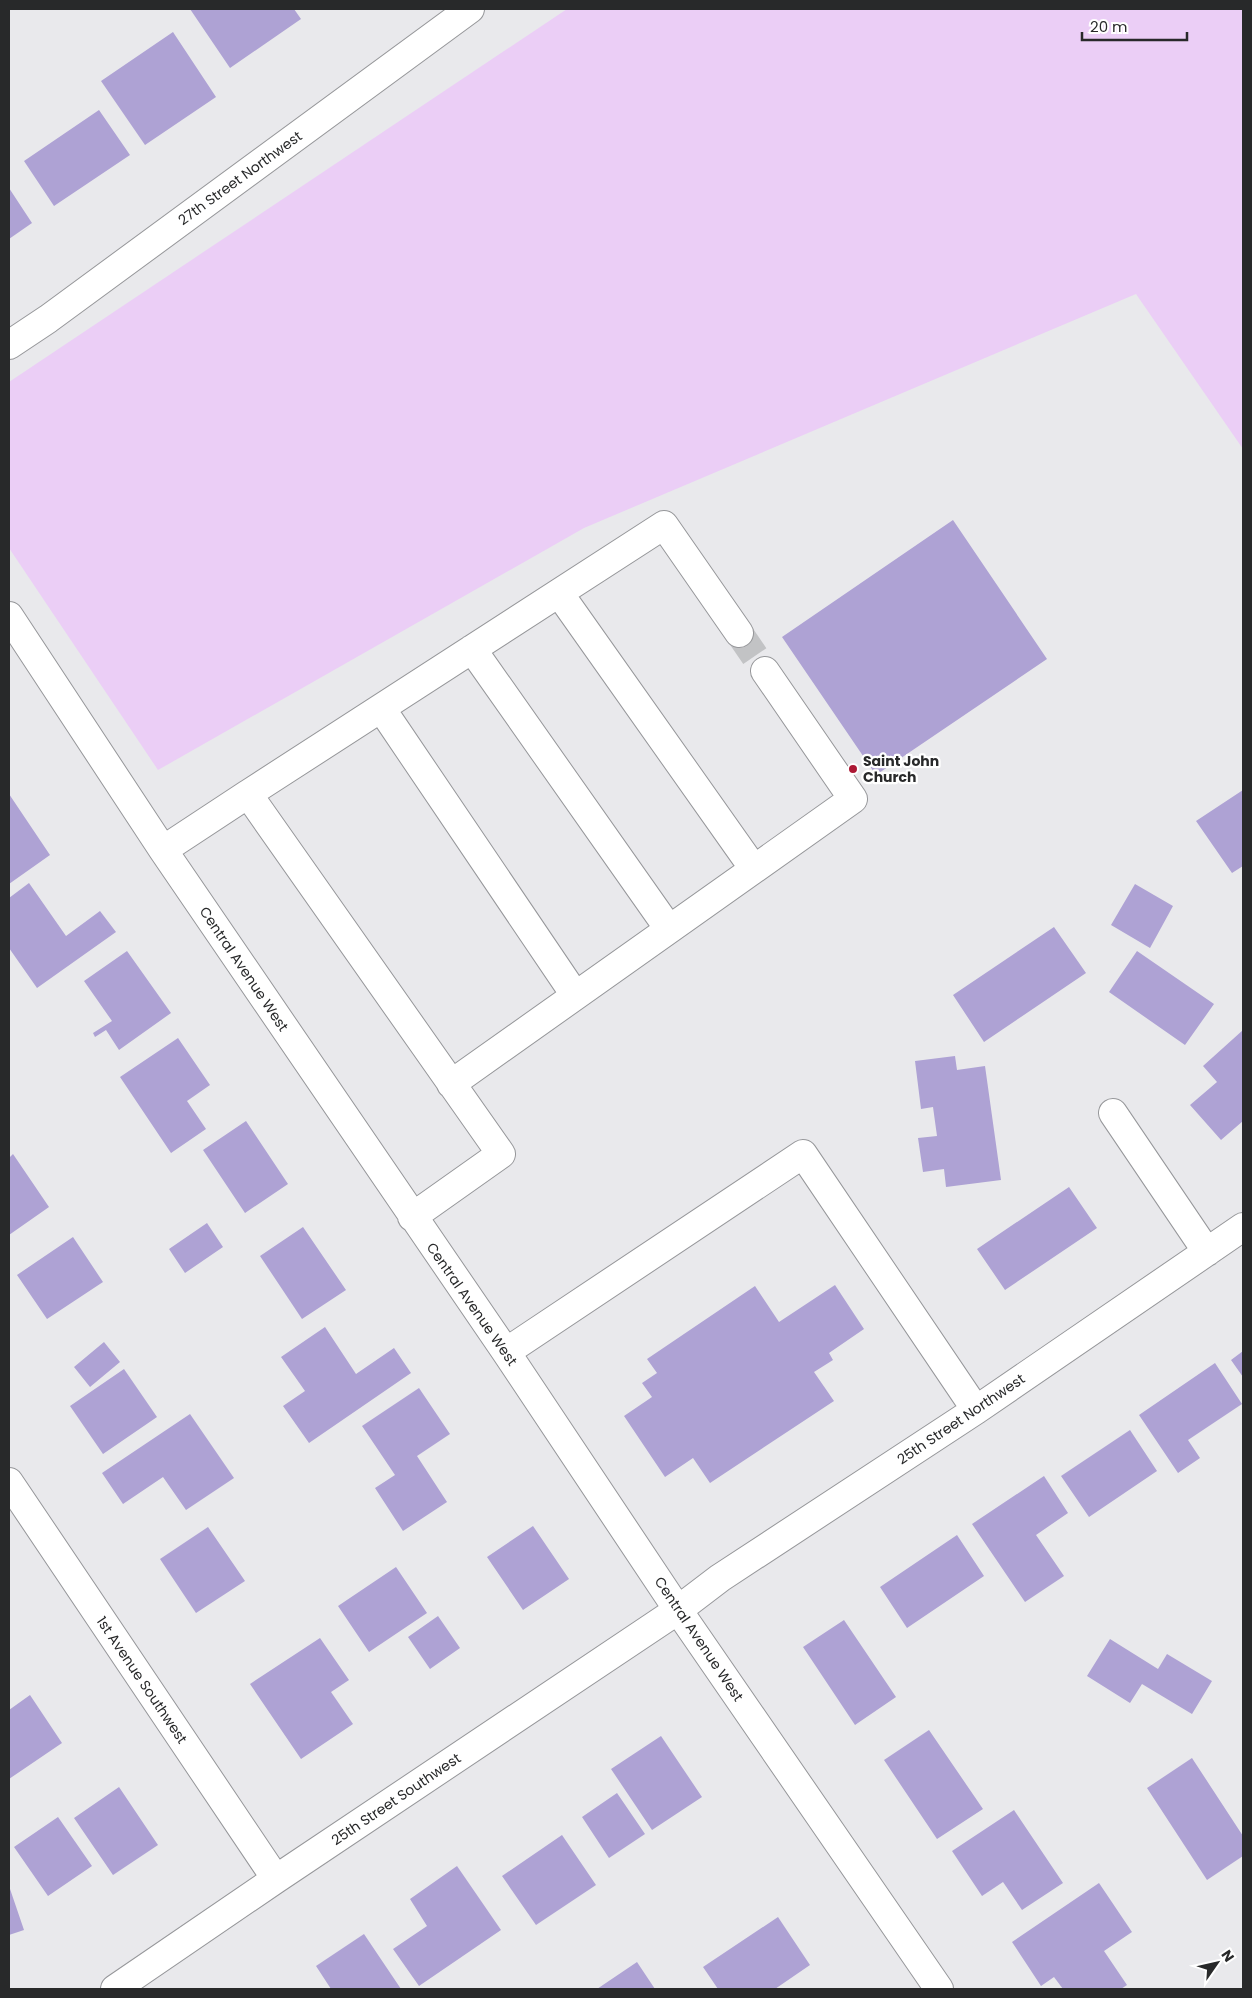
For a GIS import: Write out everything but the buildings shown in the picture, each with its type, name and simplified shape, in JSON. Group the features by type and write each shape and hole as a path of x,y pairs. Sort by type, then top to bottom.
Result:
{"street":[{"name":"27th Street Northwest","path":"9,345 48,319 470,9"},
{"path":"163,850 664,525 738,633"},
{"path":"559,593 754,869"},
{"name":"Central Avenue West","path":"9,616 163,850 506,1352 678,1610 939,1989"},
{"path":"472,649 669,929"},
{"path":"451,1084 853,799 765,671"},
{"path":"381,708 575,995"},
{"path":"248,794 501,1154 412,1217"},
{"path":"1112,1113 1207,1252"},
{"path":"506,1352 803,1154 976,1410"},
{"name":"25th Street Northwest","path":"678,1610 720,1578 976,1410 1243,1228"},
{"name":"1st Avenue Southwest","path":"9,1482 276,1879"},
{"name":"25th Street Southwest","path":"115,1989 678,1610"}],"shaded area":[{"path":"567,9 1243,9 1243,449 1136,294 584,528 158,770 9,548 9,382"}],"tunnel":[{"path":"739,633 765,671"}],"place":[{"name":"Saint John Church","path":"853,769"}]}
